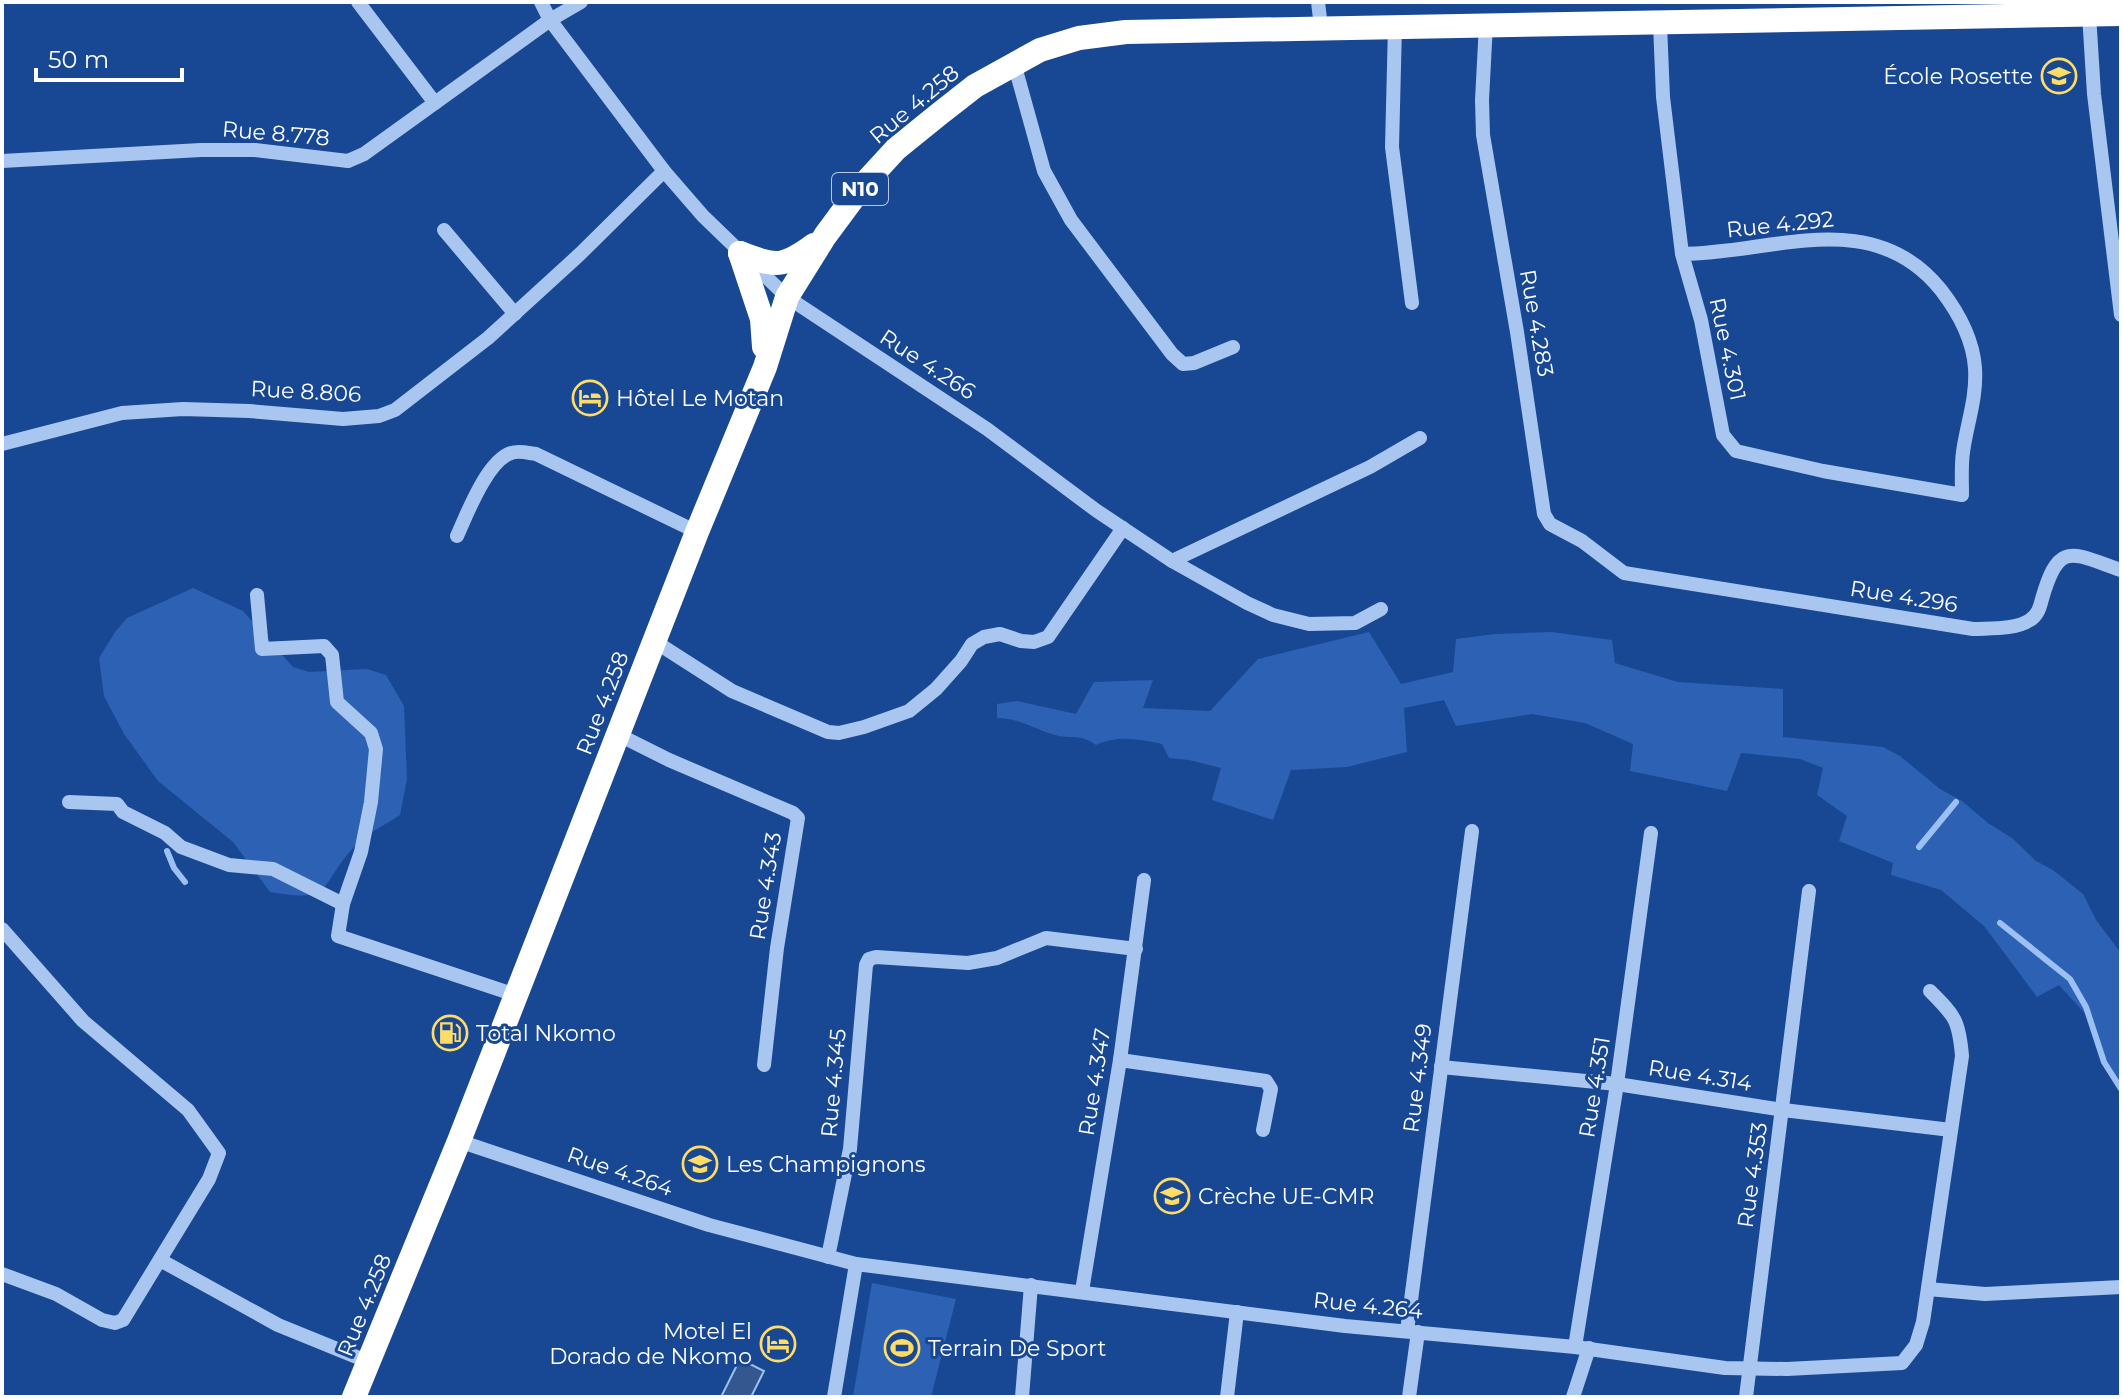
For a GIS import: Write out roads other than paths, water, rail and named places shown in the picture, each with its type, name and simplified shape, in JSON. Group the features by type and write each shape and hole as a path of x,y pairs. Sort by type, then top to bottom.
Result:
{"highway":[{"name":"Rue 4.258","path":"354,1397 459,1141 617,734 765,367 787,297 825,236 862,186 896,149 975,86 1040,50 1079,38 1126,32 1486,24 1660,24 1745,12 1932,9 2121,14"},
{"path":"740,253 768,264 783,264 825,236"},
{"path":"740,253 762,319 765,367"}],"street":[{"path":"358,2 435,103"},
{"name":"Rue 4.266","path":"541,2 550,20 664,171 703,216 787,297 987,429 1172,561 1273,615 1309,624 1355,623 1381,609"},
{"name":"Rue 8.778","path":"2,161 201,150 255,150 348,161 364,154 550,20 581,2"},
{"path":"1318,2 1321,27"},
{"path":"2089,14 2094,94 2121,315"},
{"name":"Rue 4.283","path":"1486,24 1483,135 1525,378 1544,514 1550,524 1582,541 1615,568 1640,576"},
{"name":"Rue 4.301","path":"1660,24 1663,97 1682,254 1701,320 1723,435 1736,451 1823,471 1962,495"},
{"path":"1395,26 1392,147 1412,303"},
{"path":"1014,63 1044,171 1071,220 1123,291 1183,364 1194,363 1233,347"},
{"name":"Rue 8.806","path":"2,444 122,413 183,409 343,419 379,416 395,410 488,338 591,244 664,171"},
{"path":"444,230 515,314"},
{"name":"Rue 4.292","path":"1682,254 1711,254 1762,244 1821,238 1843,239 1878,247 1908,260 1935,284 1952,305 1962,323 1975,365 1975,400 1962,453 1962,495"},
{"path":"1172,561 1370,467 1420,438"},
{"path":"457,536 479,491 499,461 508,453 519,451 536,454 697,532"},
{"path":"654,641 732,691 828,732 846,732 909,711 936,689 972,644 984,637 1000,634 1034,642 1048,637 1123,528"},
{"name":"Rue 4.296","path":"1640,576 1973,629 2019,625 2031,620 2038,611 2050,570 2066,556 2080,556 2121,570"},
{"path":"257,595 262,649 324,646 332,655 337,702 371,733 376,749 371,802 361,852 343,904 338,936 516,995"},
{"name":"Rue 4.343","path":"617,734 669,760 793,813 798,818 777,948 764,1065"},
{"path":"69,802 117,804 123,812 165,833 181,847 229,865 273,869 343,904"},
{"name":"Rue 4.349","path":"1409,1397 1412,1332 1441,1067 1472,831"},
{"name":"Rue 4.351","path":"1573,1397 1651,833"},
{"name":"Rue 4.347","path":"1082,1291 1120,1060 1144,880"},
{"name":"Rue 4.353","path":"1746,1397 1809,891"},
{"path":"2,929 83,1021 188,1110 219,1153 209,1179 123,1320 115,1323 102,1320 56,1294 2,1274"},
{"name":"Rue 4.345","path":"828,1257 850,1149 869,959 968,963 997,958 1046,938 1136,949"},
{"name":"Rue 4.264","path":"459,1141 709,1225 856,1264 1345,1326 1582,1348 1689,1365 1749,1369 1902,1363 1910,1355 1920,1333 1962,1056 1960,1031 1954,1016 1930,991"},
{"path":"1120,1060 1266,1081 1271,1089 1263,1130"},
{"name":"Rue 4.314","path":"1441,1067 1617,1084 1783,1110 1951,1130"},
{"path":"160,1260 278,1325 369,1362"},
{"path":"834,1397 856,1264"},
{"path":"1022,1397 1031,1285"},
{"path":"1928,1289 1985,1294 2121,1287"},
{"path":"1227,1397 1237,1312"}],"waterway":[{"path":"1919,847 1956,802"},
{"path":"167,851 174,868 185,882"},
{"path":"2000,923 2070,979 2086,1007 2104,1062 2121,1089"}],"place":[{"name":"École Rosette","path":"2059,76"},
{"name":"Hôtel Le Motan","path":"590,398"},
{"name":"Total Nkomo","path":"450,1033"},
{"name":"Les Champignons","path":"700,1164"},
{"name":"Crèche UE-CMR","path":"1172,1196"},
{"name":"Motel El Dorado de Nkomo","path":"778,1344"},
{"name":"Terrain De Sport","path":"902,1348"}]}
